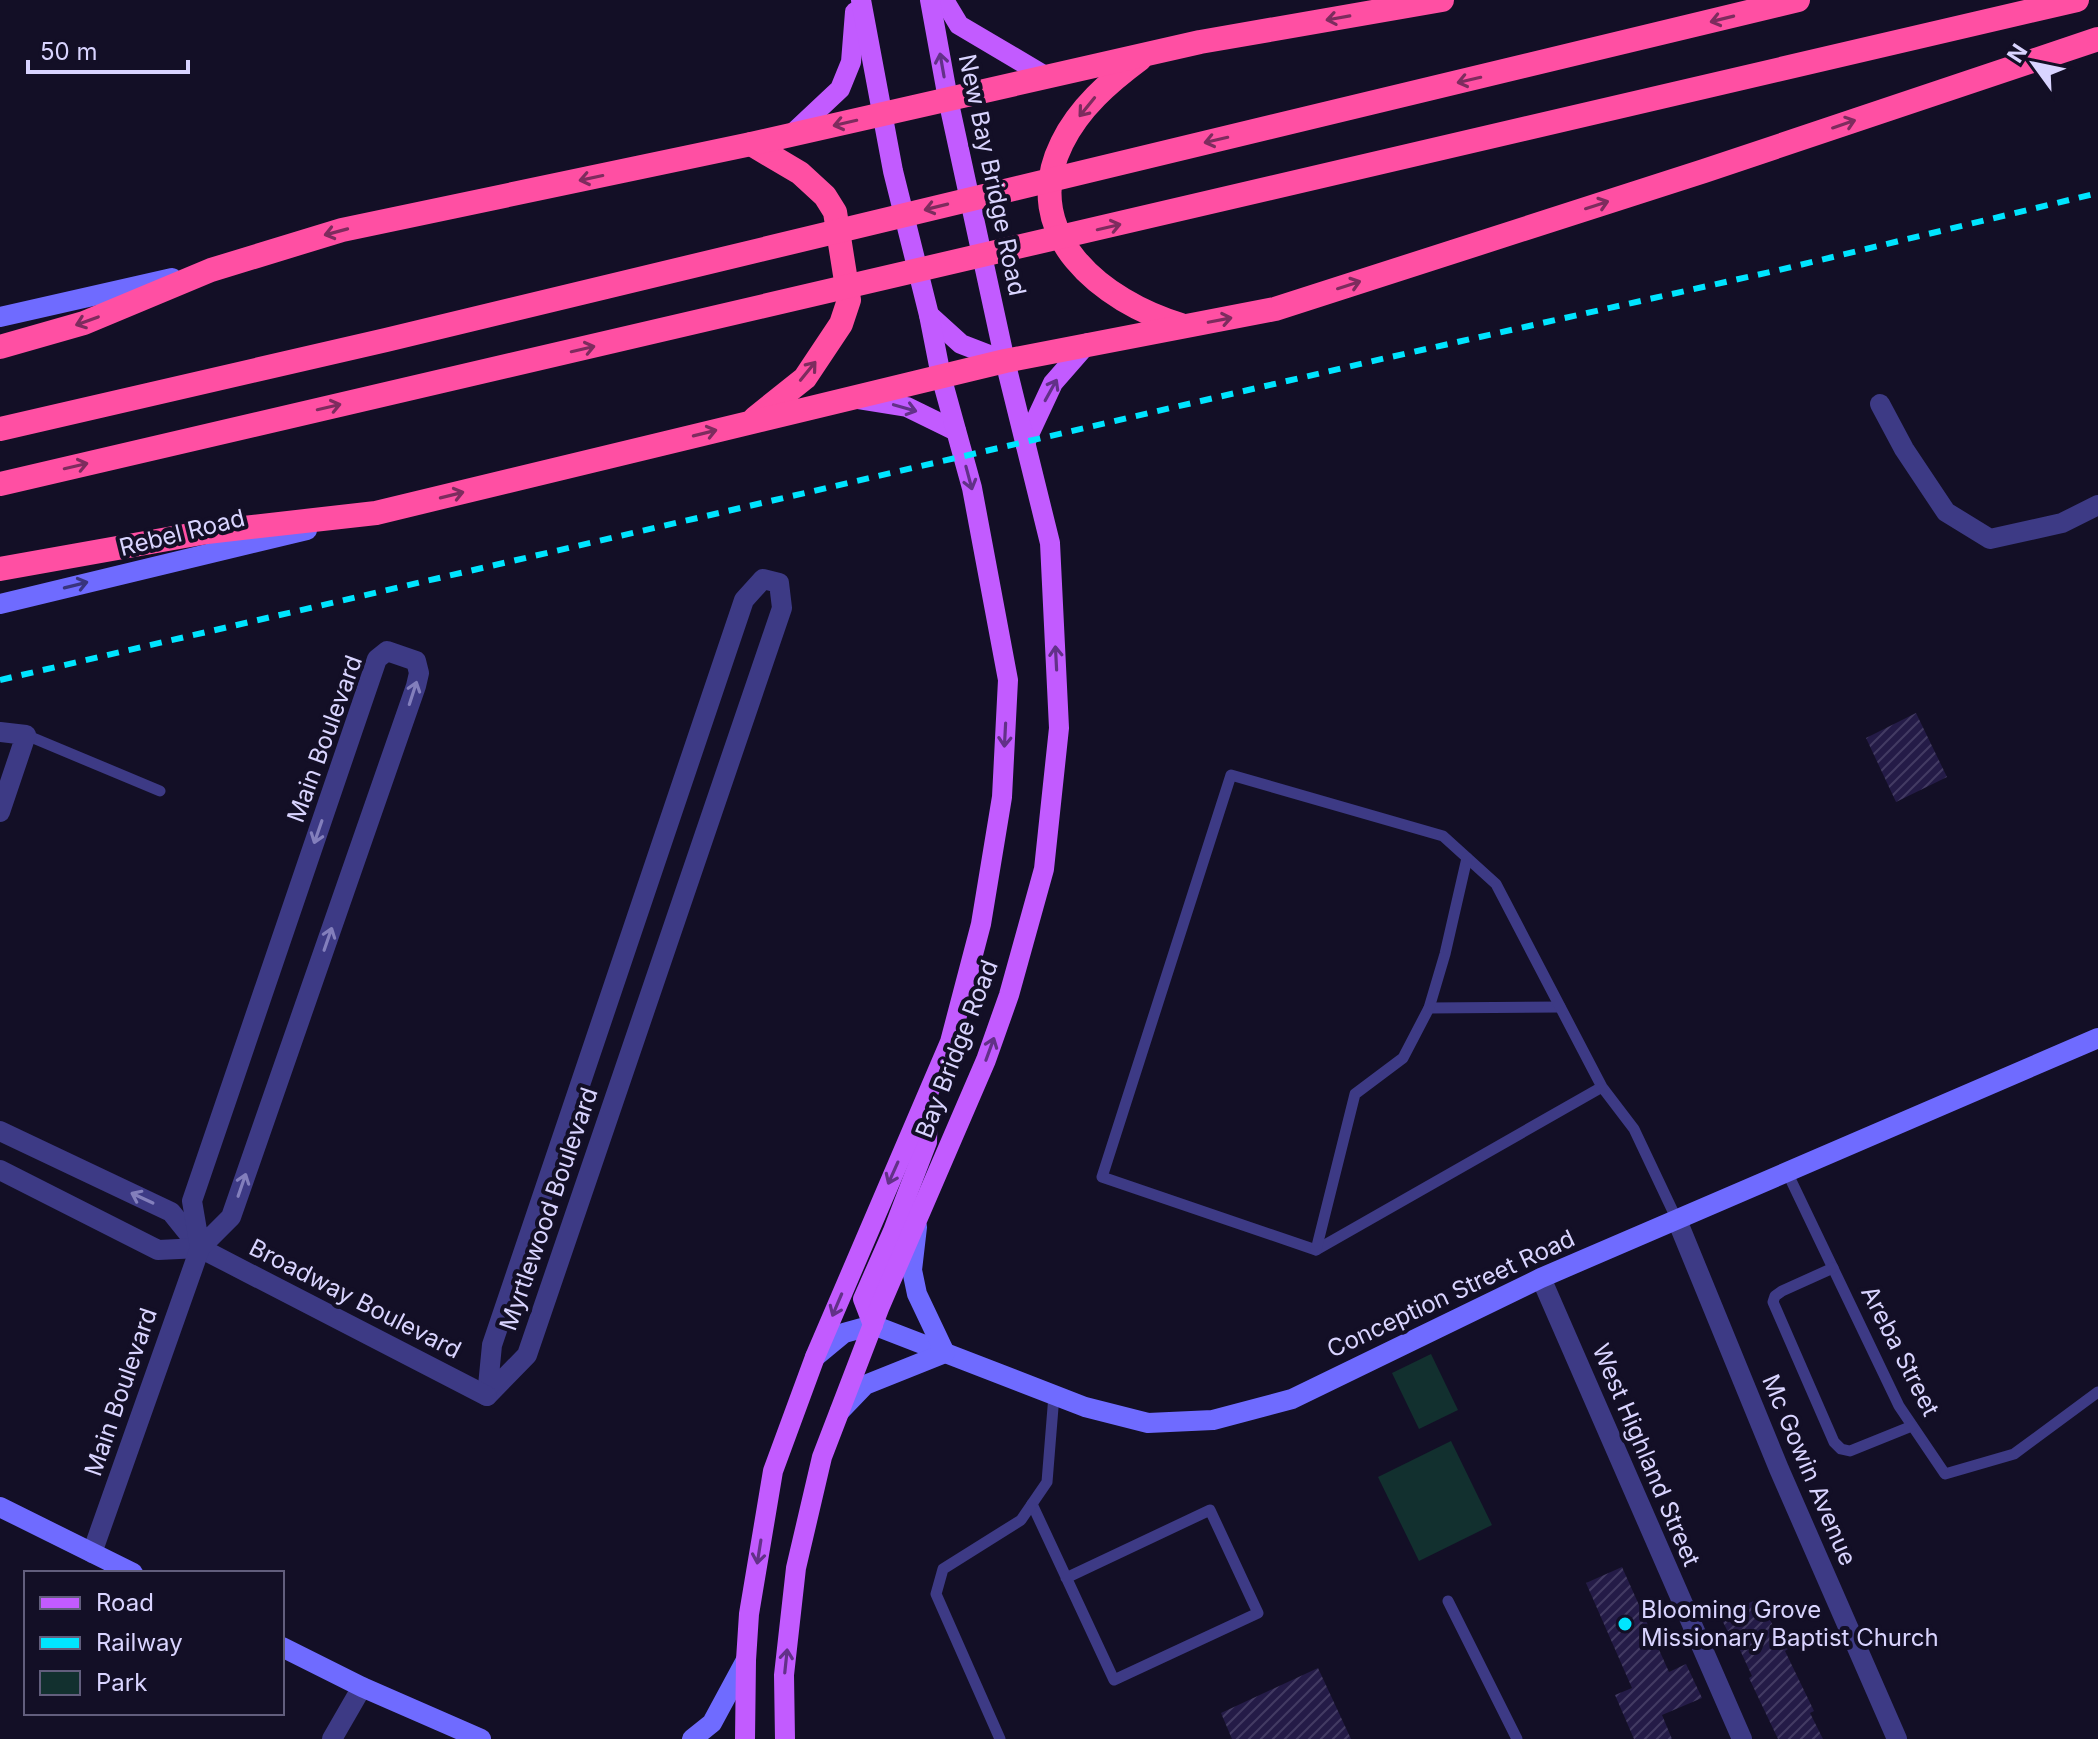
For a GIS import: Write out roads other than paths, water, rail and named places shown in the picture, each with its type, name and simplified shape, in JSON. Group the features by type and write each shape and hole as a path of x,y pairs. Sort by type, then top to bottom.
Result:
{"highway":[{"path":"0,347 84,323 211,270 342,230 751,144 1200,42 1442,0"},
{"path":"0,429 386,340 1798,0"},
{"path":"0,484 2077,0"},
{"path":"0,569 207,532 376,513 1005,361 1275,309 1704,171 2098,39"},
{"path":"1145,55 1094,97 1080,113 1061,144 1052,168 1049,202 1066,246 1087,274 1142,311 1187,326"},
{"path":"750,422 805,378 841,324 849,300 835,212 825,196 800,173 751,144"}],"main road":[{"name":"Bay Bridge Road","path":"745,1739 749,1614 773,1471 815,1357 950,1042 981,924 1002,797 1008,680 974,498 941,376 893,171 858,0"},
{"path":"791,135 840,89 851,62 858,0"},
{"name":"New Bay Bridge Road","path":"930,0 948,99 1005,361"},
{"path":"944,0 959,25 1047,77"},
{"path":"929,315 961,344 1005,361"},
{"path":"1025,443 1053,383 1088,343"},
{"name":"Bay Bridge Road","path":"785,1739 784,1675 796,1568 822,1457 873,1325 986,1060 1009,995 1044,869 1059,728 1050,543 1005,361"},
{"path":"849,398 907,407 956,431"},
{"path":"873,1325 863,1299 927,1142 929,1091"}],"street":[{"path":"0,317 211,270"},
{"path":"1880,404 1904,449 1946,512 1990,539 2062,523 2098,505"},
{"name":"Rebel Road","path":"0,604 376,513"},
{"name":"Myrtlewood Boulevard","path":"763,579 779,583 782,608 527,1355 487,1396 492,1345 744,600 763,579"},
{"name":"Main Boulevard","path":"92,1553 200,1248 231,1217 416,686 419,673 416,661 387,651 377,659 192,1201 200,1248"},
{"path":"0,732 26,735 0,812"},
{"name":"Conception Street Road","path":"873,1325 1085,1407 1148,1423 1213,1420 1292,1399 1541,1278 2098,1038"},
{"name":"Broadway Boulevard","path":"0,1131 171,1212 200,1248 487,1396"},
{"path":"0,1170 158,1250 200,1248"},
{"path":"837,1414 865,1385 945,1353 917,1294 912,1270 918,1219"},
{"name":"Mc Gowin Avenue","path":"1677,1220 1779,1469 1897,1739"},
{"name":"West Highland Street","path":"1541,1278 1742,1739"},
{"path":"815,1357 844,1333 873,1325"},
{"path":"0,1507 129,1571"},
{"path":"284,1648 362,1687 481,1739"},
{"path":"692,1739 712,1723 746,1660"},
{"path":"332,1739 362,1687"}],"lane":[{"path":"26,735 160,791"},
{"path":"1602,1087 1316,1250 1102,1177 1231,775 1443,836 1496,884 1602,1087 1634,1129 1677,1220"},
{"path":"1316,1250 1355,1094 1403,1058 1429,1008 1467,858"},
{"path":"1429,1008 1560,1007"},
{"name":"Areba Street","path":"1787,1172 1899,1406 1945,1474 2014,1454 2098,1392"},
{"path":"1833,1268 1782,1291 1773,1302 1834,1442 1841,1449 1850,1451 1912,1426"},
{"path":"1000,1739 936,1594 943,1569 1021,1520 1047,1482 1054,1395"},
{"path":"1032,1504 1066,1578 1114,1680 1258,1613 1210,1510 1066,1578"},
{"path":"1448,1601 1517,1739"}],"railway":[{"path":"0,680 1386,358 1779,270 2098,193"}],"place":[{"name":"Blooming Grove Missionary Baptist Church","path":"1625,1624"}]}
